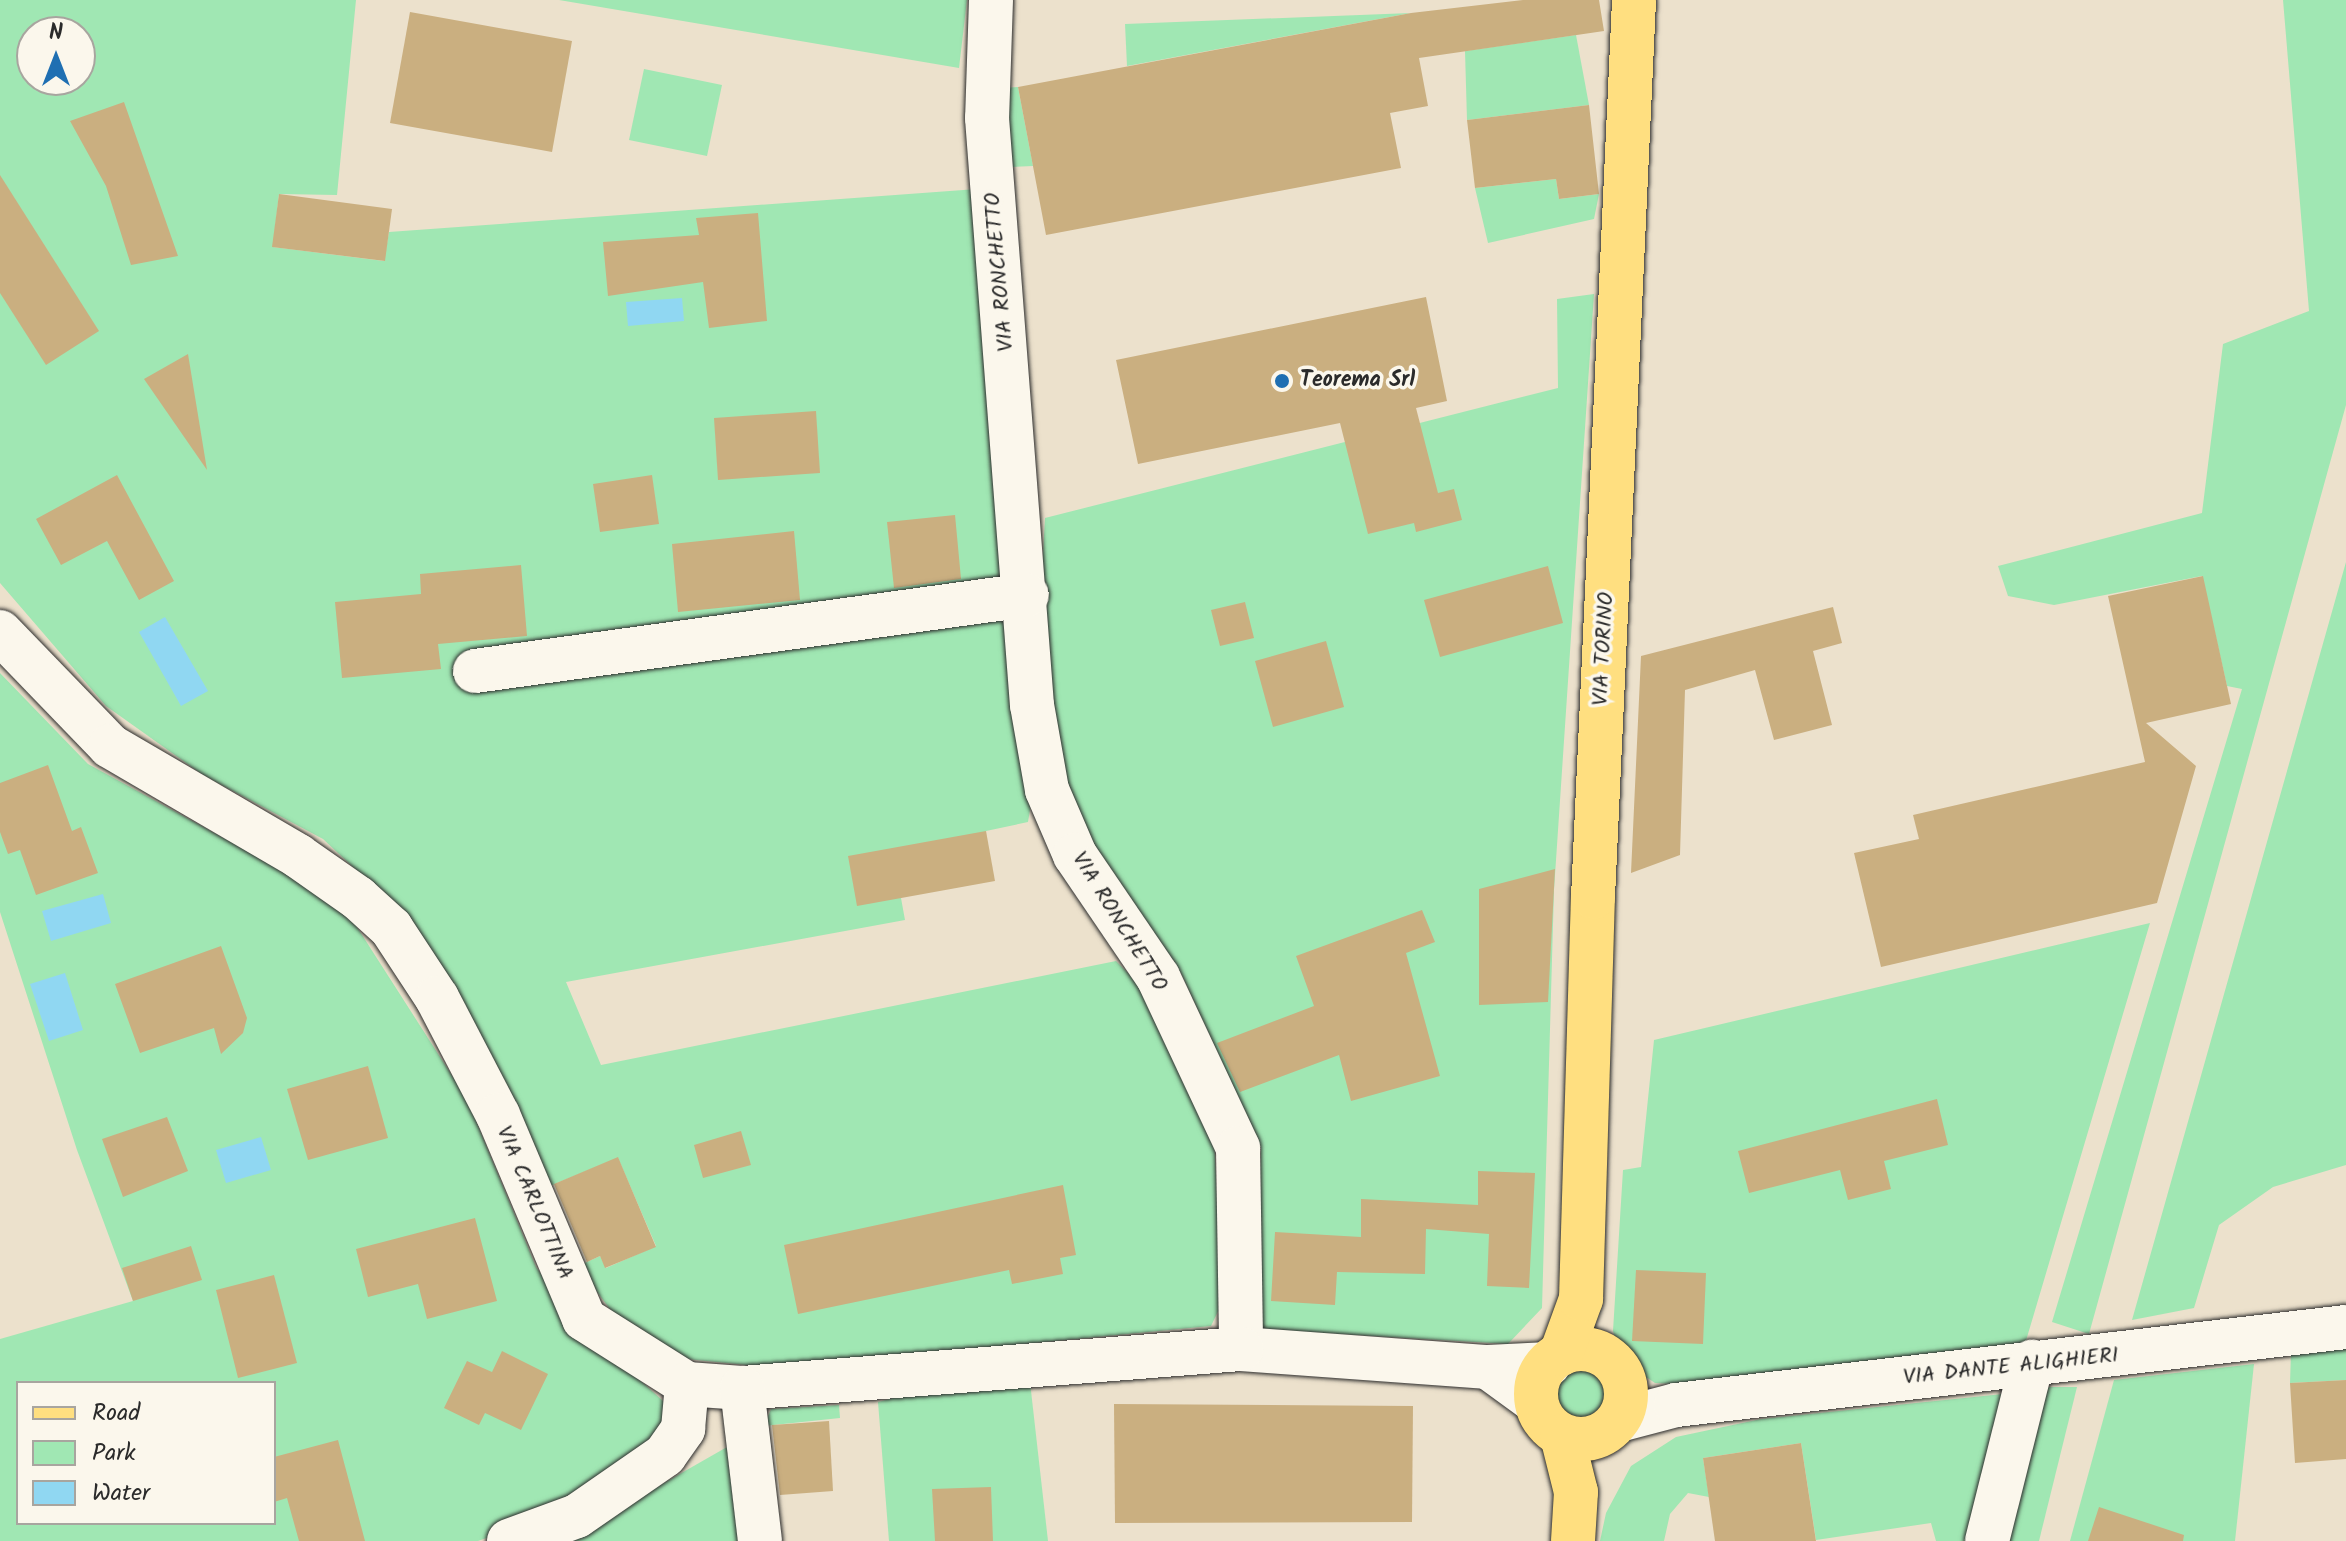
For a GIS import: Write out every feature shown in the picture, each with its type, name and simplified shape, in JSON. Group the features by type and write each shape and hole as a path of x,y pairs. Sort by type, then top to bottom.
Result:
{"main road":[{"name":"VIA TORINO","path":"1573,1541 1581,1393 1593,881 1634,0"}],"street":[{"name":"VIA RONCHETTO","path":"991,0 987,118 1027,595 1032,705 1047,790 1075,855 1158,977 1238,1148 1241,1349"},
{"path":"475,671 1027,595"},
{"name":"VIA CARLOTTINA","path":"0,632 110,746 298,856 358,898 391,928 437,998 498,1115 584,1319 687,1384 742,1388 1241,1349"},
{"name":"VIA DANTE ALIGHIERI","path":"1581,1393 1676,1405 2346,1327"},
{"path":"1241,1349 1488,1367 1581,1393"},
{"path":"1987,1541 2032,1362"},
{"path":"509,1541 577,1516 665,1455 683,1429 687,1384"},
{"path":"742,1388 760,1541"}],"green space":[{"path":"0,0 356,0 337,195 279,194 273,247 384,261 389,232 977,189 1031,804 1028,822 986,831 901,898 905,920 566,982 601,1065 1116,961 1156,1001 1214,1139 1223,1301 1211,1326 776,1368 686,1359 645,1347 609,1308 578,1266 600,1256 606,1268 656,1246 618,1158 545,1188 369,882 323,839 203,775 106,706 0,583"},
{"path":"559,0 967,0 959,68"},
{"path":"2283,0 2346,0 2346,405 2089,1334 2052,1322 2242,689 2227,686 2202,576 2054,605 2008,596 1998,566 2202,513 2223,344 2309,311"},
{"path":"1411,13 1127,66 1125,24"},
{"path":"1576,35 1589,105 1467,120 1465,51"},
{"path":"644,69 722,85 707,156 629,140"},
{"path":"1018,87 1033,166 1011,167 1003,88"},
{"path":"1556,179 1559,199 1599,194 1594,219 1488,243 1475,188"},
{"path":"1594,294 1554,890 1542,1308 1508,1344 1254,1329 1261,1148 1181,973 1085,837 1061,774 1041,590 1045,518 1558,388 1557,299"},
{"path":"2346,562 2346,1165 2273,1187 2219,1225 2194,1308 2132,1320"},
{"path":"0,673 88,764 304,882 355,924 467,1099 536,1267 577,1323 663,1401 667,1415 658,1441 578,1505 478,1541 0,1541 0,1339 133,1301 77,1150 0,912"},
{"path":"2150,923 2025,1344 1694,1385 1655,1383 1622,1361 1613,1331 1623,1170 1641,1167 1654,1040"},
{"path":"2346,1345 2346,1380 2290,1383 2291,1352"},
{"path":"2254,1364 2235,1541 2070,1541 2114,1380"},
{"path":"1582,1365 1602,1373 1610,1393 1602,1413 1582,1421 1562,1413 1554,1393 1562,1373"},
{"path":"1030,1382 1048,1541 889,1541 878,1402 940,1386"},
{"path":"2039,1387 2077,1387 2039,1541 1998,1541"},
{"path":"2003,1394 1970,1541 1936,1541 1931,1523 1816,1540 1801,1443 1703,1458 1709,1497 1688,1493 1670,1514 1664,1541 1600,1541 1606,1513 1631,1466 1676,1437 1761,1419"},
{"path":"839,1405 840,1418 764,1426 771,1409"},
{"path":"734,1443 750,1541 562,1541 587,1527"}],"water":[{"path":"682,298 684,321 628,326 626,302"},
{"path":"165,617 208,691 181,706 139,632"},
{"path":"103,894 111,923 51,941 42,911"},
{"path":"65,973 83,1030 49,1041 30,984"},
{"path":"261,1137 271,1170 226,1183 216,1150"}],"building":[{"path":"1523,0 1599,0 1604,31 1419,58 1428,106 1390,113 1401,168 1046,235 1018,87 1411,13"},
{"path":"410,12 572,41 552,152 390,123"},
{"path":"124,102 178,256 131,265 106,186 70,121"},
{"path":"1589,105 1599,194 1559,199 1556,179 1475,188 1467,120"},
{"path":"0,175 99,331 46,365 0,293"},
{"path":"279,194 392,209 385,261 272,247"},
{"path":"758,213 767,321 709,328 703,282 608,296 603,242 699,235 696,218"},
{"name":"Teorema Srl","path":"1426,297 1447,401 1416,408 1438,493 1454,489 1462,520 1416,532 1414,523 1368,534 1340,423 1138,464 1116,360"},
{"path":"188,354 207,470 144,379"},
{"path":"816,411 820,473 718,480 714,418"},
{"path":"117,475 174,581 139,600 107,541 61,565 36,519"},
{"path":"652,475 659,524 600,532 593,484"},
{"path":"955,515 961,579 894,588 887,522"},
{"path":"794,531 800,600 678,612 672,544"},
{"path":"521,565 527,636 438,644 441,669 342,678 335,602 421,594 420,574"},
{"path":"1548,566 1563,623 1440,657 1424,600"},
{"path":"2203,576 2231,704 2146,723 2196,766 2157,903 1881,967 1854,853 1919,839 1913,815 2145,762 2108,596"},
{"path":"1245,602 1254,638 1220,646 1211,610"},
{"path":"1833,607 1842,643 1813,651 1832,725 1774,740 1755,670 1685,690 1680,855 1631,873 1641,656"},
{"path":"1326,641 1344,707 1273,727 1255,661"},
{"path":"48,765 72,831 81,827 98,873 36,895 20,850 8,854 0,832 0,783"},
{"path":"986,831 995,881 857,906 848,856"},
{"path":"1555,869 1548,1002 1479,1005 1479,889"},
{"path":"1422,910 1435,942 1406,953 1440,1076 1351,1101 1339,1055 1240,1092 1217,1043 1314,1006 1296,956"},
{"path":"221,946 247,1018 243,1033 221,1054 214,1028 140,1053 115,984"},
{"path":"368,1066 388,1138 308,1160 287,1089"},
{"path":"1937,1099 1948,1145 1884,1161 1891,1189 1848,1200 1840,1170 1749,1193 1738,1151"},
{"path":"167,1117 188,1171 123,1197 102,1139"},
{"path":"741,1131 751,1165 703,1178 694,1145"},
{"path":"618,1157 656,1247 605,1268 600,1256 587,1262 554,1184"},
{"path":"1478,1171 1535,1173 1529,1288 1487,1286 1489,1234 1426,1229 1425,1274 1337,1272 1335,1305 1271,1301 1275,1232 1361,1237 1361,1199 1478,1205"},
{"path":"1063,1185 1076,1255 1060,1258 1063,1274 1012,1284 1009,1270 798,1314 784,1245"},
{"path":"475,1218 497,1301 427,1319 418,1284 368,1297 356,1249"},
{"path":"191,1246 202,1280 133,1301 122,1268"},
{"path":"1636,1270 1706,1273 1703,1344 1632,1341"},
{"path":"274,1275 297,1363 238,1378 216,1290"},
{"path":"502,1351 548,1374 521,1430 485,1413 479,1425 444,1408 467,1361 492,1372"},
{"path":"2346,1380 2346,1459 2295,1463 2290,1383"},
{"path":"1114,1404 1413,1406 1412,1522 1115,1523"},
{"path":"829,1421 833,1491 780,1495 772,1425"},
{"path":"338,1440 365,1541 299,1541 287,1498 276,1501 276,1456"},
{"path":"1801,1443 1816,1541 1715,1541 1703,1458"},
{"path":"991,1487 993,1541 935,1541 932,1489"},
{"path":"2099,1507 2184,1535 2183,1541 2088,1541"}],"place":[{"name":"Teorema Srl","path":"1282,381"}]}
